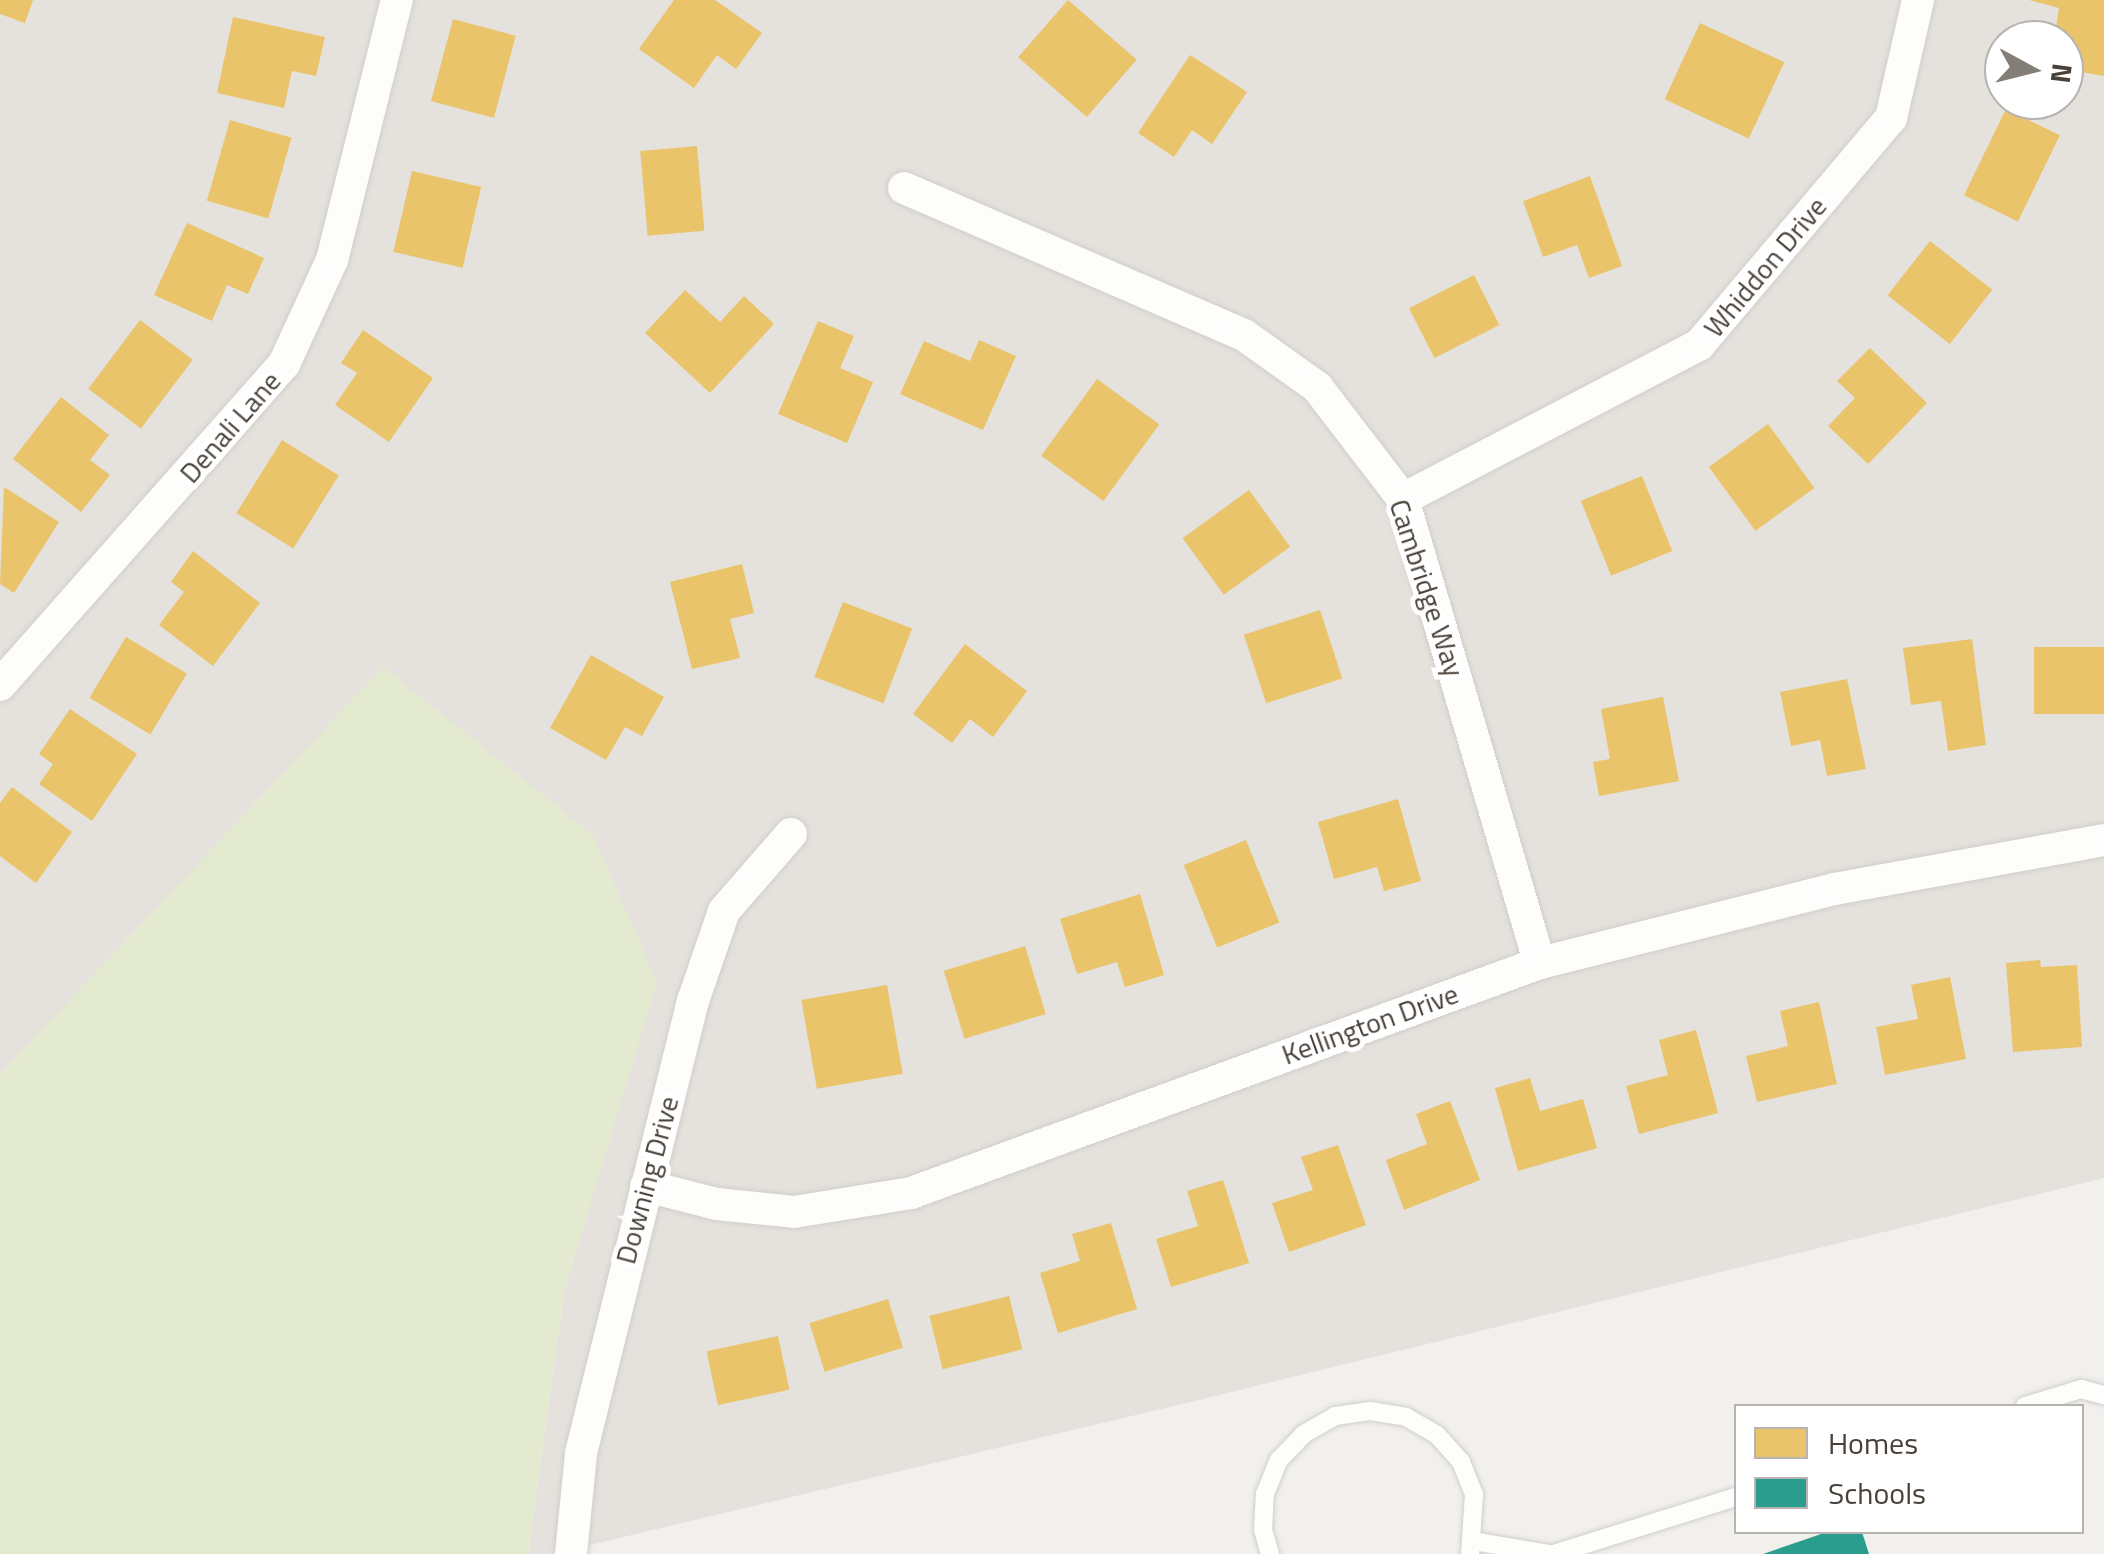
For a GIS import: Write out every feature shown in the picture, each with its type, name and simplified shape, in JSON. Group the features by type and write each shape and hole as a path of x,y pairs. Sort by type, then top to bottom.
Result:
{"street":[{"name":"Denali Lane","path":"0,685 284,364 332,260 397,0"},
{"name":"Whiddon Drive","path":"1403,500 1699,345 1890,118 1918,0"},
{"name":"Cambridge Way","path":"904,188 1244,335 1316,387 1403,500 1540,963"},
{"name":"Downing Drive","path":"570,1554 581,1453 693,1001 724,911 791,834"},
{"name":"Kellington Drive","path":"646,1186 718,1204 794,1212 911,1192 1540,963 1835,889 2104,840"}],"lane":[{"path":"2031,1404 2081,1389 2104,1395"},
{"path":"1270,1554 1263,1530 1265,1494 1279,1460 1304,1434 1335,1416 1370,1410 1422,1426 1461,1462 1474,1494 1471,1548 1552,1554 1734,1498"}],"shaded area":[{"path":"0,0 2104,0 2104,1178 1199,1400 552,1554 528,1554 564,1292 656,982 0,1074"}],"green space":[{"path":"383,667 593,835 657,982 564,1292 528,1554 0,1554 0,1074"}],"building: Homes":[{"path":"0,0 33,0 25,23 0,14"},
{"path":"674,0 715,0 762,33 736,69 717,55 694,88 639,49"},
{"path":"1068,0 1137,60 1087,117 1018,57"},
{"path":"2029,0 2104,0 2104,76 2084,72 2084,20 2057,20 2059,8"},
{"path":"233,17 325,37 316,76 292,71 284,108 217,93"},
{"path":"453,19 516,36 494,118 431,101"},
{"path":"1700,23 1784,62 1749,138 1665,99"},
{"path":"1190,55 1247,92 1212,144 1192,130 1174,157 1138,133"},
{"path":"230,120 292,138 268,218 207,201"},
{"path":"2001,120 2029,120 2060,135 2018,222 1964,195"},
{"path":"697,146 704,231 648,236 640,151"},
{"path":"412,171 481,187 463,268 393,252"},
{"path":"1590,176 1622,266 1589,278 1577,245 1543,257 1523,201"},
{"path":"187,223 264,258 248,294 227,285 212,321 154,295"},
{"path":"1930,241 1992,290 1950,344 1888,295"},
{"path":"1474,275 1499,325 1434,358 1409,308"},
{"path":"685,290 720,322 744,296 774,324 710,393 645,333"},
{"path":"140,320 193,360 141,428 88,389"},
{"path":"818,321 854,336 840,368 873,382 847,443 778,414"},
{"path":"363,330 433,378 389,442 335,405 357,373 341,363"},
{"path":"979,340 1016,356 983,430 900,394 924,341 970,361"},
{"path":"1870,348 1927,403 1868,464 1828,426 1855,398 1837,381"},
{"path":"1097,379 1159,424 1103,501 1041,456"},
{"path":"61,397 109,435 90,460 110,475 81,512 13,459"},
{"path":"1768,424 1814,488 1755,531 1709,467"},
{"path":"282,440 339,476 293,548 236,513"},
{"path":"1642,476 1672,551 1611,576 1581,501"},
{"path":"4,487 59,522 14,593 0,584"},
{"path":"1249,490 1290,547 1224,595 1183,538"},
{"path":"193,551 260,603 213,666 159,625 184,592 171,582"},
{"path":"742,564 754,613 730,619 740,658 692,669 670,582"},
{"path":"843,602 912,629 883,703 814,677"},
{"path":"1320,610 1342,678 1266,703 1244,635"},
{"path":"126,637 187,674 150,734 89,698"},
{"path":"1972,639 1986,745 1948,751 1941,701 1911,705 1903,648"},
{"path":"965,644 1027,691 993,737 970,719 952,743 913,714"},
{"path":"2034,647 2104,647 2104,714 2034,714"},
{"path":"591,655 664,697 642,736 625,727 606,760 550,728"},
{"path":"1847,679 1866,769 1827,776 1820,740 1791,746 1780,692"},
{"path":"1663,697 1679,781 1599,796 1593,762 1610,759 1601,709"},
{"path":"70,709 137,754 92,821 39,784 53,764 39,754"},
{"path":"12,787 72,832 36,883 0,856 0,803"},
{"path":"1398,799 1421,881 1384,891 1377,867 1334,879 1318,822"},
{"path":"1246,840 1279,923 1217,948 1184,865"},
{"path":"1140,894 1164,975 1125,987 1117,962 1077,974 1060,919"},
{"path":"1025,946 1046,1014 964,1039 944,971"},
{"path":"2040,960 2041,967 2077,965 2082,1047 2013,1052 2006,963"},
{"path":"1950,977 1966,1059 1885,1075 1876,1027 1918,1019 1911,985"},
{"path":"887,985 903,1074 817,1089 801,1000"},
{"path":"1819,1002 1837,1084 1757,1102 1746,1056 1788,1046 1780,1011"},
{"path":"1696,1030 1718,1113 1639,1134 1626,1086 1668,1075 1659,1040"},
{"path":"1530,1078 1540,1111 1583,1099 1597,1148 1518,1171 1495,1088"},
{"path":"1450,1101 1480,1180 1404,1210 1386,1160 1427,1144 1416,1114"},
{"path":"1338,1145 1366,1225 1289,1252 1272,1203 1313,1190 1301,1157"},
{"path":"1223,1180 1249,1263 1171,1287 1156,1239 1198,1226 1187,1191"},
{"path":"1111,1223 1137,1309 1058,1333 1040,1273 1080,1261 1072,1234"},
{"path":"1009,1296 1022,1349 943,1369 929,1316"},
{"path":"888,1299 903,1348 824,1372 810,1323"},
{"path":"778,1336 789,1390 718,1405 707,1351"}],"building: Schools":[{"path":"1821,1534 1863,1534 1869,1554 1763,1554"}]}
